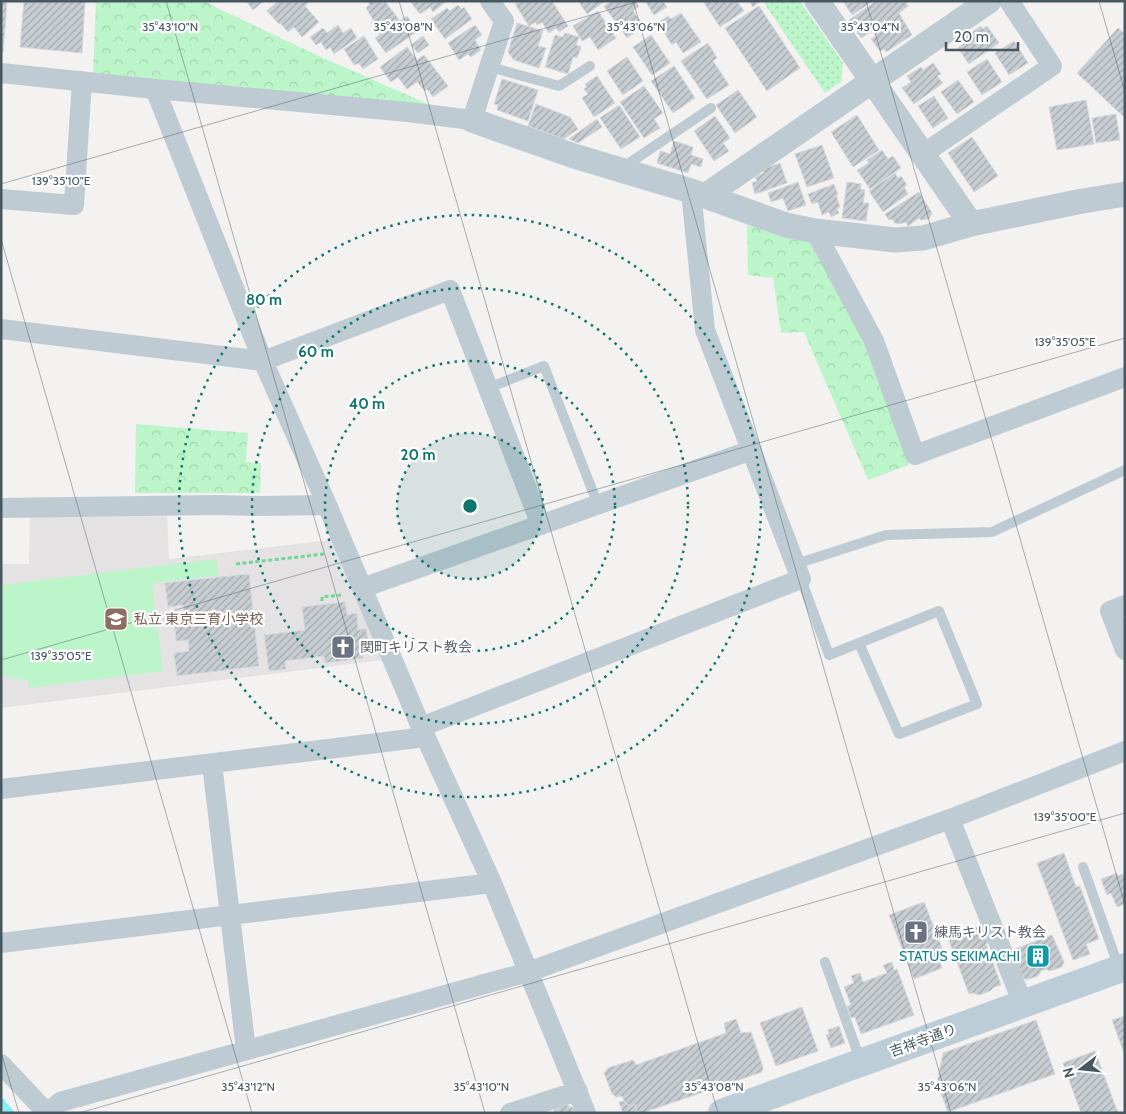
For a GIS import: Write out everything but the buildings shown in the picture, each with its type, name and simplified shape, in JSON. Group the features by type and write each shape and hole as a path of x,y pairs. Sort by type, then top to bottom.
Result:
{"main road":[{"name":"吉祥寺通り","path":"722,1113 1122,968"}],"street":[{"path":"472,120 504,21 490,1"},
{"path":"817,1 971,224"},
{"path":"698,194 872,81 989,1"},
{"path":"923,154 1052,66 1009,1"},
{"path":"1,74 408,112 472,120 574,156 698,194 786,225 815,232 895,240 923,238 971,224 1125,194"},
{"path":"1,199 74,205 82,82"},
{"path":"155,89 263,361 424,732 492,883 586,1113"},
{"path":"1,789 212,764 424,732 799,572 705,330 698,194"},
{"path":"815,232 874,341 915,455 1125,377"},
{"path":"1,329 263,361 450,290 541,525"},
{"path":"362,588 752,450"},
{"path":"1,508 326,505"},
{"path":"1125,605 1110,611 1125,650"},
{"path":"1,1064 47,1113 60,1102 528,972 950,820 1125,751"},
{"path":"212,764 246,1050"},
{"path":"950,820 1024,1004"},
{"path":"1,943 492,883"},
{"path":"510,1113 578,1091"}],"lane":[{"path":"490,67 559,86 590,66"},
{"path":"619,170 711,108"},
{"path":"488,388 544,366 598,505"},
{"path":"859,643 899,734 977,704 939,612 859,643 829,655 799,572 886,535 992,532 1125,470"},
{"path":"1083,867 1122,968"},
{"path":"825,962 861,1062"}],"path":[{"path":"236,564 347,552"}],"shaded area":[{"name":"私立 東京三育小学校","path":"167,516 169,559 331,540 382,660 1,708 1,564 29,564 30,517"}],"green space":[{"path":"96,1 206,1 319,56 430,105 93,74"},
{"path":"766,1 800,1 843,63 841,82 825,93 764,3"},
{"path":"747,225 815,244 867,345 909,465 868,480 804,332 781,333 773,278 748,275"},
{"path":"136,424 248,433 246,462 261,463 260,493 135,493"},
{"path":"216,559 219,575 152,583 163,671 29,688 28,680 2,675 1,585"}],"waterway":[{"path":"1,1102 10,1113"}],"place":[{"name":"私立 東京三育小学校","path":"116,619"},
{"name":"関町キリスト教会","path":"343,647"},
{"name":"練馬キリスト教会","path":"916,932"},
{"name":"STATUS SEKIMACHI","path":"1038,956"}]}
